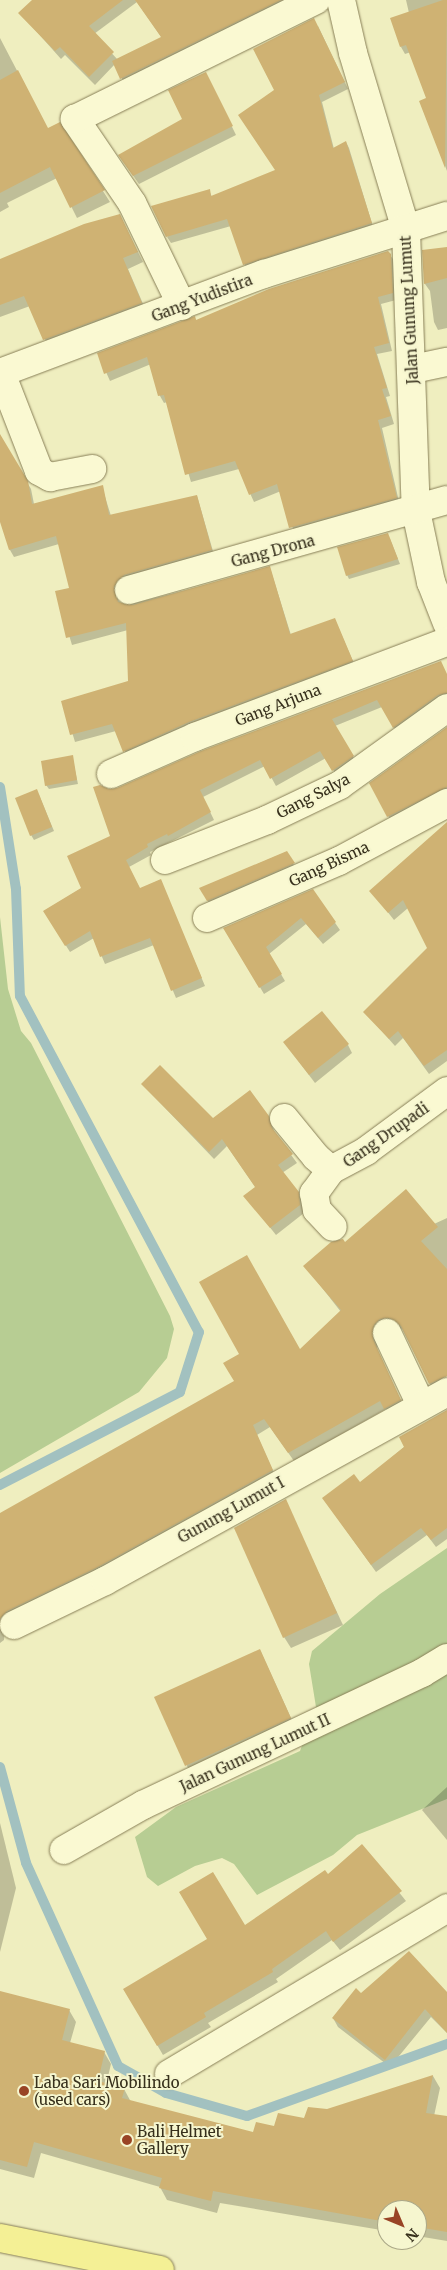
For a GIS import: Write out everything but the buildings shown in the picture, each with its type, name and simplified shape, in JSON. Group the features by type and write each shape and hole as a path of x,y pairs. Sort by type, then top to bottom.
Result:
{"main road":[{"path":"0,2238 160,2270"}],"street":[{"path":"182,306 132,203 76,119 316,0"},
{"name":"Jalan Gunung Lumut","path":"342,0 354,53 406,230 416,511 439,579 447,623"},
{"name":"Gang Yudistira","path":"0,373 309,258 447,216"},
{"path":"412,369 447,362"},
{"path":"0,373 39,471 50,478 92,470"},
{"name":"Gang Drona","path":"129,590 416,511 447,500"},
{"name":"Gang Arjuna","path":"111,774 195,737 447,642"},
{"name":"Gang Salya","path":"166,860 267,820 340,785 447,708"},
{"name":"Gang Bisma","path":"207,918 339,861 447,803"},
{"name":"Gang Drupadi","path":"284,1118 316,1157 331,1170 366,1151 447,1091"},
{"path":"331,1170 314,1193 317,1210 333,1228"},
{"path":"387,1333 421,1405"},
{"name":"Gunung Lumut I","path":"14,1626 104,1581 447,1392"},
{"name":"Jalan Gunung Lumut II","path":"64,1850 143,1805 414,1677 447,1658"},
{"path":"169,2074 447,1908"}],"green space":[{"path":"0,917 8,989 21,1031 31,1043 170,1316 174,1329 167,1358 139,1392 0,1473"},
{"path":"447,1548 447,1799 357,1835 333,1855 257,1895 234,1864 222,1858 195,1866 158,1886 147,1877 135,1837 176,1807 300,1751 316,1707 309,1664 312,1651 380,1594"}],"waterway":[{"path":"0,787 16,889 20,996 199,1332 180,1392 0,1485"},
{"path":"0,1767 26,1863 118,2066 166,2093 247,2116 447,2044"}],"place":[{"name":"Laba Sari Mobilindo (used cars)","path":"24,2091"},
{"name":"Bali Helmet Gallery","path":"127,2140"}]}
